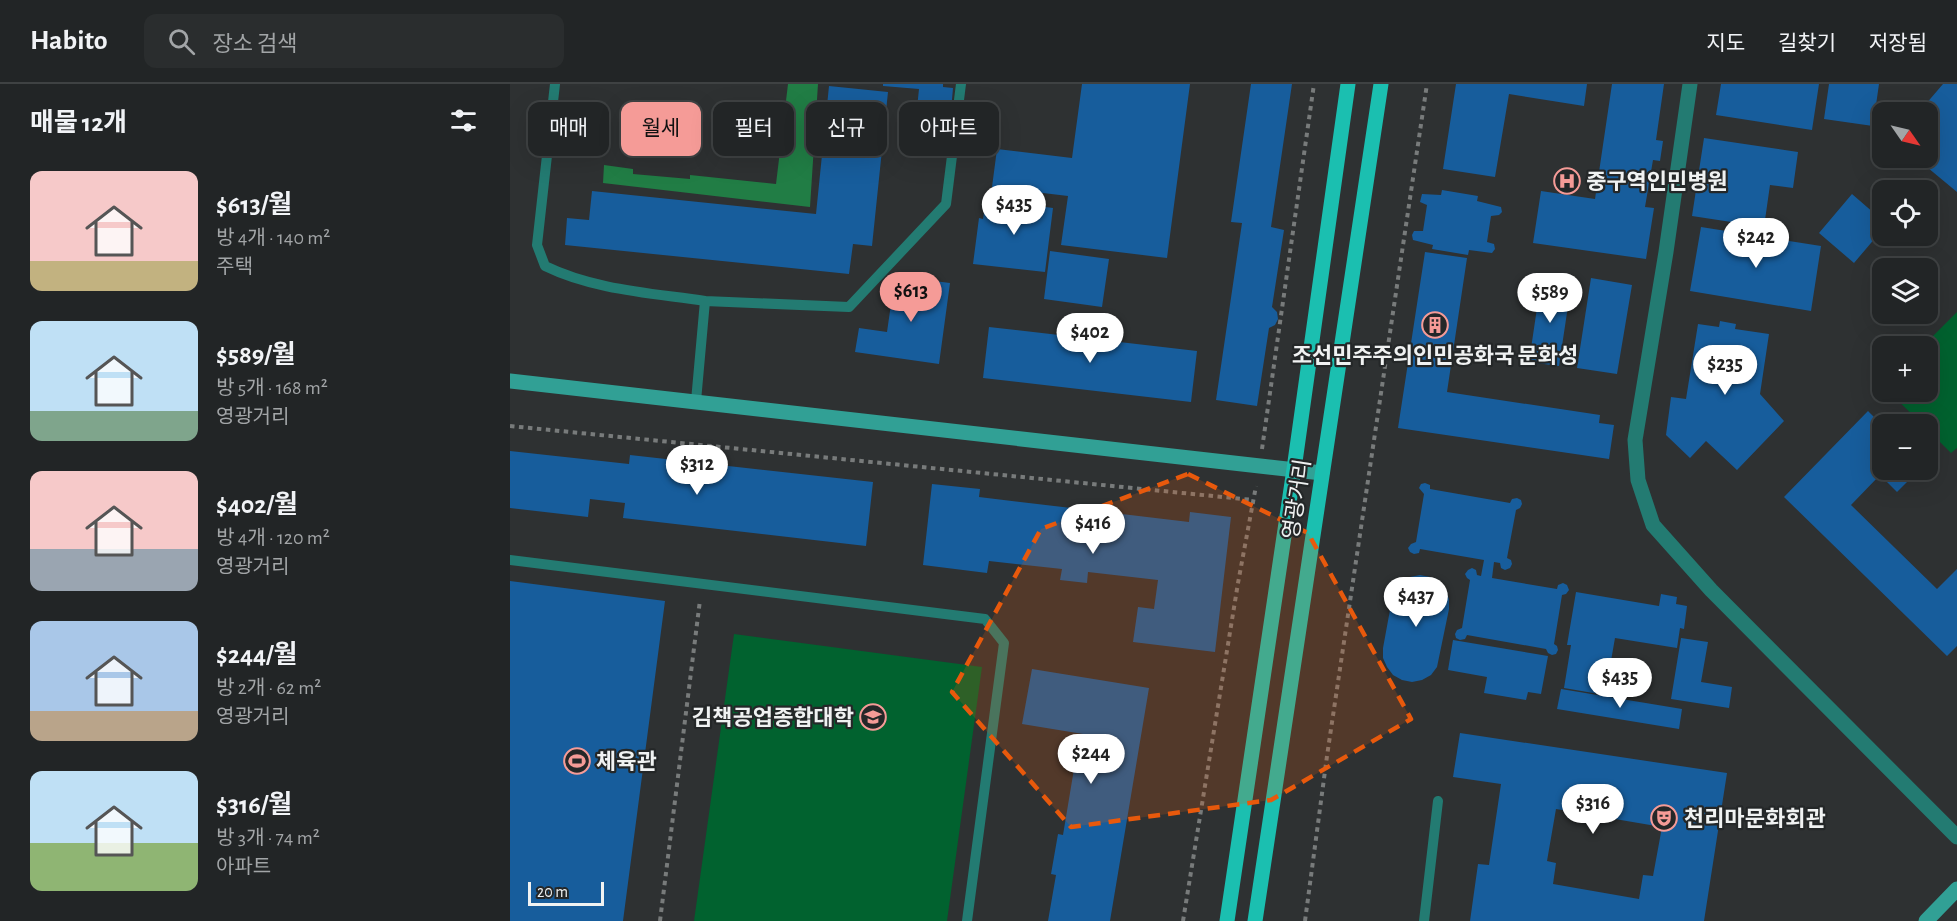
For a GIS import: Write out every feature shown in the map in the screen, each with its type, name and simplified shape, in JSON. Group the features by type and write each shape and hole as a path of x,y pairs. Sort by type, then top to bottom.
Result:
{"main road":[{"name":"영광거리","path":"1227,921 1348,84"},
{"name":"영광거리","path":"1255,921 1381,84"}],"street":[{"path":"1690,84 1666,252 1635,440 1638,480 1653,525 1711,590 1957,837"},
{"path":"510,381 1322,472"},
{"path":"1926,921 1957,889"}],"lane":[{"path":"555,84 537,244 545,266 569,277 625,289 705,301 849,307 946,204 961,84"},
{"path":"696,401 705,301"},
{"path":"510,560 985,619 1004,643 967,921"},
{"path":"1424,921 1438,801"}],"path":[{"path":"1183,921 1260,465 1314,84"},
{"path":"1305,921 1327,756 1427,84"},
{"path":"510,426 1253,500"},
{"path":"660,921 702,583"}],"highlighted area":[{"path":"1188,474 1308,533 1411,719 1271,800 1071,827 952,692 1041,529"}],"green space":[{"path":"788,84 818,84 817,102 806,102 806,156 813,156 810,207 603,183 604,165 633,169 633,174 690,179 690,175 776,184 779,156 794,156 794,102 786,102"},
{"path":"1957,312 1957,448 1951,453 1938,440 1938,414 1912,414 1899,402 1938,402 1938,336 1933,336"},
{"path":"734,634 982,667 947,921 694,921"}],"building":[{"path":"883,84 943,84 943,87 953,88 952,102 918,102 919,89 883,86"},
{"path":"1082,84 1190,84 1167,258 1061,245 1068,196 992,187 999,149 1072,158"},
{"path":"1251,84 1292,84 1271,227 1284,230 1272,307 1277,312 1278,319 1275,325 1269,328 1257,406 1216,400 1242,223 1231,222"},
{"path":"1456,84 1587,84 1584,106 1509,94 1495,177 1443,169"},
{"path":"1612,84 1664,84 1656,140 1663,141 1660,161 1653,160 1645,207 1654,208 1646,259 1533,243 1541,191 1595,199"},
{"path":"1721,84 1819,84 1812,130 1716,115"},
{"path":"1829,84 1879,84 1876,102 1872,102 1872,126 1824,119"},
{"path":"1943,84 1957,84 1957,192 1928,168 1938,168 1938,102 1928,102"},
{"path":"829,86 888,92 887,102 827,102"},
{"path":"1704,138 1798,152 1793,188 1770,185 1764,227 1692,216"},
{"path":"822,156 881,156 872,246 853,244 849,274 565,245 567,218 589,220 592,191 816,214"},
{"path":"1442,190 1478,196 1477,201 1501,207 1502,212 1499,215 1491,216 1487,242 1494,244 1495,249 1492,253 1469,250 1468,255 1432,249 1433,245 1413,240 1414,231 1423,231 1427,205 1420,202 1422,194 1441,195"},
{"path":"1852,194 1872,211 1872,242 1854,263 1819,233"},
{"path":"986,199 1053,208 1045,272 973,264 979,218 983,219"},
{"path":"1701,227 1821,246 1811,311 1690,291"},
{"path":"1050,251 1109,259 1102,307 1044,299"},
{"name":"조선민주주의인민공화국 문화성","path":"1425,252 1467,258 1447,392 1600,415 1599,423 1614,425 1609,459 1398,428"},
{"path":"895,276 950,283 939,364 855,352 859,328 887,332"},
{"path":"1591,278 1632,285 1617,374 1577,368"},
{"path":"1541,281 1571,286 1559,366 1529,362"},
{"path":"1720,321 1736,324 1735,329 1769,334 1760,394 1784,421 1737,470 1706,441 1690,458 1666,435 1671,397 1686,399 1698,324 1719,327"},
{"path":"989,327 1197,351 1191,402 983,378"},
{"path":"1868,411 1872,415 1872,480 1875,480 1851,505 1937,589 1957,569 1957,646 1947,656 1784,497"},
{"path":"510,451 629,464 630,455 873,482 866,546 623,518 625,503 590,499 588,517 510,508"},
{"path":"1885,480 1909,480 1897,492"},
{"path":"1425,483 1430,485 1430,489 1510,503 1512,499 1521,500 1520,508 1516,510 1507,558 1512,564 1505,570 1501,568 1500,563 1494,562 1492,578 1557,589 1558,585 1563,583 1567,585 1569,590 1562,595 1554,644 1558,650 1556,654 1548,653 1546,649 1467,635 1465,639 1456,638 1457,630 1462,628 1470,580 1465,574 1472,568 1476,570 1477,575 1481,576 1484,560 1420,549 1419,553 1410,552 1408,548 1416,542 1424,494 1419,488"},
{"path":"932,484 980,489 979,497 1189,522 1190,512 1231,517 1215,652 1133,642 1138,607 1154,609 1158,580 1088,572 1087,583 1060,580 1062,569 989,561 987,573 923,565"},
{"path":"1420,575 1439,582 1449,599 1449,609 1437,667 1431,675 1412,682 1393,675 1383,658 1383,648 1395,590 1410,577"},
{"name":"체육관","path":"510,581 665,601 623,921 510,921"},
{"path":"1576,592 1659,606 1661,594 1677,597 1676,604 1687,606 1684,629 1680,628 1677,648 1615,638 1605,695 1564,688 1571,645 1567,645"},
{"path":"1681,638 1708,642 1701,682 1732,687 1729,708 1671,699"},
{"path":"1453,640 1548,656 1541,694 1528,692 1526,700 1484,693 1487,677 1448,670"},
{"path":"1032,669 1149,688 1110,921 1048,921 1056,875 1051,874 1058,834 1063,835 1078,745 1081,745 1083,734 1022,724"},
{"path":"1561,689 1682,709 1679,729 1557,709"},
{"name":"천리마문화회관","path":"1460,733 1727,773 1704,921 1470,921 1478,864 1489,865 1501,784 1453,777","holes":["1556,809 1662,827 1653,876 1643,875 1639,899 1553,884 1556,863 1547,861"]}],"place":[{"name":"중구역인민병원","path":"1567,181"},
{"name":"조선민주주의인민공화국 문화성","path":"1435,325"},
{"name":"김책공업종합대학","path":"873,717"},
{"name":"체육관","path":"577,761"},
{"name":"천리마문화회관","path":"1664,818"}]}
